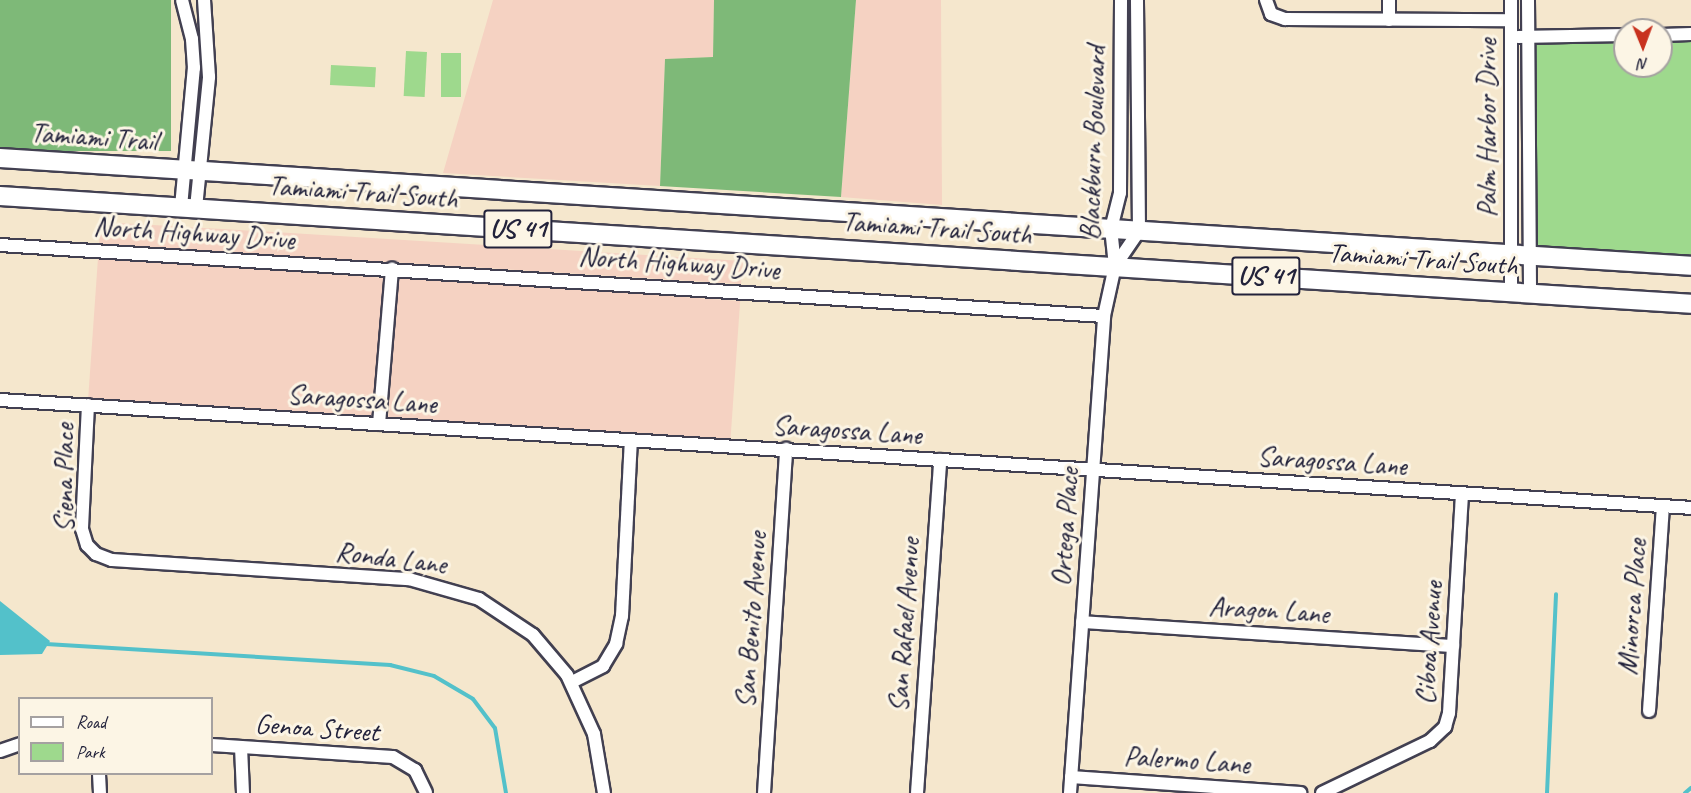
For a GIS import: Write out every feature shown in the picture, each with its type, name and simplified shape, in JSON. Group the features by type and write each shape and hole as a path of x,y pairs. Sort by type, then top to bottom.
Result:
{"main road":[{"name":"Tamiami Trail","path":"0,158 192,170"},
{"name":"Tamiami Trail South","path":"192,170 1691,266"},
{"name":"US 41","path":"0,196 188,208"},
{"name":"Tamiami Trail South","path":"188,208 1691,304"}],"street":[{"path":"182,0 193,49 192,170"},
{"path":"188,208 209,48 204,0"},
{"name":"Blackburn Boulevard","path":"1115,266 1111,229 1120,193 1121,0"},
{"name":"Blackburn Boulevard","path":"1115,266 1139,231 1137,0"},
{"path":"1266,0 1271,14 1285,19 1511,20"},
{"path":"1389,0 1389,20"},
{"name":"Palm Harbor Drive","path":"1510,0 1520,255 1511,293"},
{"path":"1528,0 1520,255 1530,294"},
{"path":"1673,35 1691,34"},
{"path":"1511,37 1613,35"},
{"path":"193,49 209,48"},
{"name":"North Highway Drive","path":"0,245 1104,316"},
{"name":"Ortega Place","path":"1070,793 1104,316 1115,266"},
{"path":"379,424 392,269"},
{"name":"Saragossa Lane","path":"0,400 1691,508"},
{"name":"Siena Place","path":"88,405 82,529 92,550"},
{"path":"572,682 603,666 616,644 622,616 632,440"},
{"name":"San Benito Avenue","path":"764,793 786,449"},
{"name":"San Rafael Avenue","path":"917,793 940,460"},
{"name":"Ciboa Avenue","path":"1322,793 1440,733 1448,720 1462,494"},
{"name":"Minorca Place","path":"1649,711 1663,506"},
{"name":"Ronda Lane","path":"92,550 112,560 409,579 444,586 479,599 519,623 546,648 572,682 594,734 604,793"},
{"name":"Aragon Lane","path":"1082,622 1453,646"},
{"path":"0,751 18,745"},
{"name":"Genoa Street","path":"213,745 377,754 401,760 415,770 426,793"},
{"path":"241,747 243,793"},
{"path":"99,775 100,793"},
{"name":"Palermo Lane","path":"1071,777 1300,793"}],"shaded area":[{"path":"493,0 714,0 713,57 665,59 660,186 443,173"},
{"path":"856,0 941,0 942,205 841,197"},
{"path":"101,222 743,261 741,284 99,244"},
{"path":"98,258 385,278 376,418 88,398"},
{"path":"398,277 740,301 730,443 388,419"}],"green space":[{"path":"0,0 171,0 171,151 0,151"},
{"path":"714,0 856,0 841,197 660,186 665,59 713,57"},
{"path":"1691,41 1691,257 1536,246 1532,44 1613,43 1613,78 1673,78 1673,42"},
{"path":"406,51 427,52 425,97 404,96"},
{"path":"441,53 461,53 461,97 441,97"},
{"path":"331,65 376,67 375,87 330,85"}],"water":[{"path":"0,601 50,641 42,654 0,655"}],"waterway":[{"path":"1547,793 1556,594"},
{"path":"46,644 390,665 434,676 473,699 495,728 506,793"},
{"path":"1685,793 1691,788"}]}
